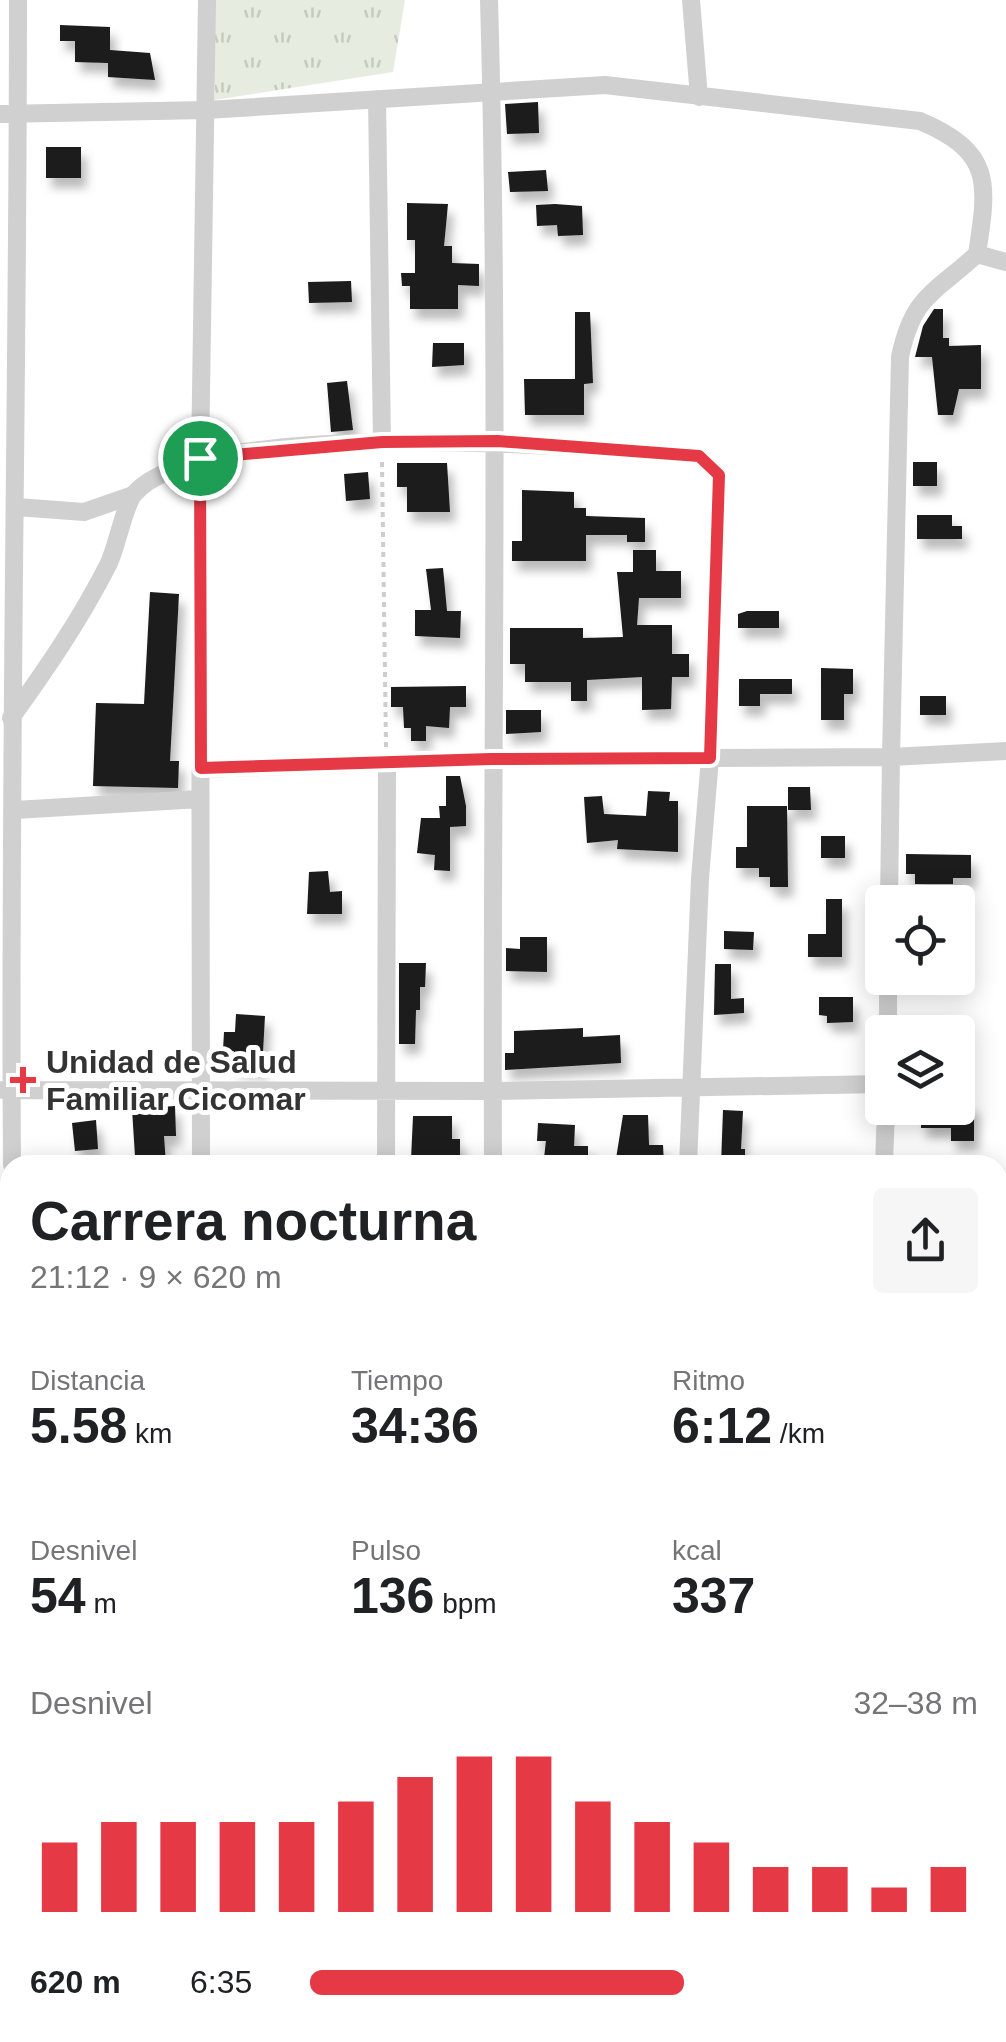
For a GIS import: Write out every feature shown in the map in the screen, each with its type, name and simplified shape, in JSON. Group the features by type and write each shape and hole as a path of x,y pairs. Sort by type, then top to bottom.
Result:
{"street":[{"path":"11,1155 6,1090 15,810 7,706 17,508 8,440 9,114 18,0"},
{"path":"201,1155 200,458 207,0"},
{"path":"489,0 498,441 491,759 493,1155"},
{"path":"690,0 699,97"},
{"path":"9,114 207,110 605,85 920,120 956,136 975,158 985,201 977,254 924,297 908,319 900,357 889,885"},
{"path":"377,99 382,442"},
{"path":"977,254 1006,262"},
{"path":"17,508 84,512 133,496 169,470 200,458 382,442 498,441 699,456 719,475 710,758 688,1155"},
{"path":"7,706 88,604 119,543 133,496"},
{"path":"201,768 491,759 890,758 1006,750"},
{"path":"386,1155 387,762"},
{"path":"15,810 200,799"},
{"path":"6,1090 492,1091 865,1084"},
{"path":"884,1155 885,1125"}],"path":[{"path":"382,442 387,762"}],"green space":[{"path":"215,0 405,0 393,72 215,100"}],"building":[{"path":"60,25 110,27 110,50 150,53 155,80 108,77 108,63 75,62 75,41 60,41"},
{"path":"538,102 539,133 507,134 505,104"},
{"path":"46,147 81,147 81,178 46,178"},
{"path":"546,170 548,191 510,192 508,172"},
{"path":"407,203 448,204 444,246 452,246 452,263 479,264 479,286 458,285 458,309 410,309 410,286 402,286 401,273 415,273 415,240 407,240"},
{"path":"536,205 582,206 583,235 558,236 557,225 537,226"},
{"path":"351,281 352,302 309,303 308,282"},
{"path":"934,309 943,309 943,338 949,338 949,346 981,345 981,389 959,389 953,415 938,415 932,357 915,357 923,326"},
{"path":"575,312 590,312 593,383 584,384 584,415 525,415 524,379 575,379"},
{"path":"433,343 464,343 464,365 432,367"},
{"path":"347,381 353,430 331,432 327,383"},
{"path":"913,462 937,462 937,486 913,486"},
{"path":"397,463 447,463 450,512 407,512 407,487 397,487"},
{"path":"368,472 370,499 346,501 344,474"},
{"path":"522,490 574,492 574,508 586,508 586,516 645,518 645,542 627,542 627,535 586,535 586,561 512,561 512,541 522,541"},
{"path":"917,515 952,515 952,526 962,526 962,539 917,539"},
{"path":"633,550 656,550 656,571 681,571 681,598 639,598 637,625 672,625 672,654 689,654 689,677 672,677 671,709 642,710 642,677 587,680 587,701 571,701 571,682 525,682 525,664 510,664 510,628 583,628 583,638 623,637 617,572 633,572"},
{"path":"443,568 447,611 461,611 460,638 415,636 415,610 431,610 426,569"},
{"path":"150,592 179,594 170,761 179,761 178,788 93,786 96,703 144,704"},
{"path":"779,611 779,628 738,628 738,614"},
{"path":"821,668 853,669 853,694 844,694 844,720 821,720"},
{"path":"739,679 792,679 792,694 760,694 760,706 739,706"},
{"path":"466,686 466,707 450,707 449,728 426,726 426,741 411,741 411,728 404,728 403,707 391,707 391,687"},
{"path":"920,696 946,696 946,715 920,715"},
{"path":"506,710 541,710 541,732 506,734"},
{"path":"446,776 460,776 466,806 466,826 450,827 450,871 434,870 435,855 417,853 421,818 440,818 439,806 446,806"},
{"path":"788,787 810,787 811,810 788,810"},
{"path":"648,791 670,792 669,801 678,801 678,852 617,849 618,840 587,843 584,797 602,796 604,814 646,816"},
{"path":"747,806 787,806 788,887 770,887 770,877 759,877 759,868 736,868 736,847 747,847"},
{"path":"821,836 845,836 845,858 821,858"},
{"path":"906,854 971,855 971,878 953,878 953,884 915,884 915,874 906,874"},
{"path":"328,871 330,892 342,891 342,914 307,914 309,872"},
{"path":"826,899 842,899 842,957 808,957 808,934 826,934"},
{"path":"724,931 754,932 753,950 724,949"},
{"path":"520,937 547,937 547,972 506,971 506,948 520,949"},
{"path":"399,963 426,963 425,987 420,987 420,1010 416,1010 415,1044 399,1044"},
{"path":"715,964 731,964 731,999 744,998 744,1013 714,1015"},
{"path":"819,997 853,997 853,1022 827,1023 827,1016 819,1015"},
{"path":"236,1014 265,1016 262,1069 233,1067 234,1051 223,1050 224,1032 235,1032"},
{"path":"583,1028 583,1037 620,1035 621,1063 505,1070 505,1053 514,1053 514,1031"},
{"path":"175,1106 176,1136 164,1136 165,1155 135,1155 132,1109"},
{"path":"723,1110 743,1111 741,1149 745,1149 745,1155 721,1155"},
{"path":"623,1115 648,1115 649,1145 663,1145 664,1155 617,1155"},
{"path":"413,1116 452,1116 452,1139 460,1139 460,1155 411,1155"},
{"path":"96,1120 98,1149 75,1151 72,1123"},
{"path":"538,1123 575,1125 574,1146 588,1146 588,1155 544,1155 546,1141 537,1141"},
{"path":"974,1125 974,1141 951,1141 951,1128 921,1128"}],"place":[{"name":"Unidad de Salud Familiar Cicomar","path":"23,1080"}],"route":[{"path":"498,441 699,456 719,475 710,758 491,759 201,768 200,458 382,442 498,441"}]}
